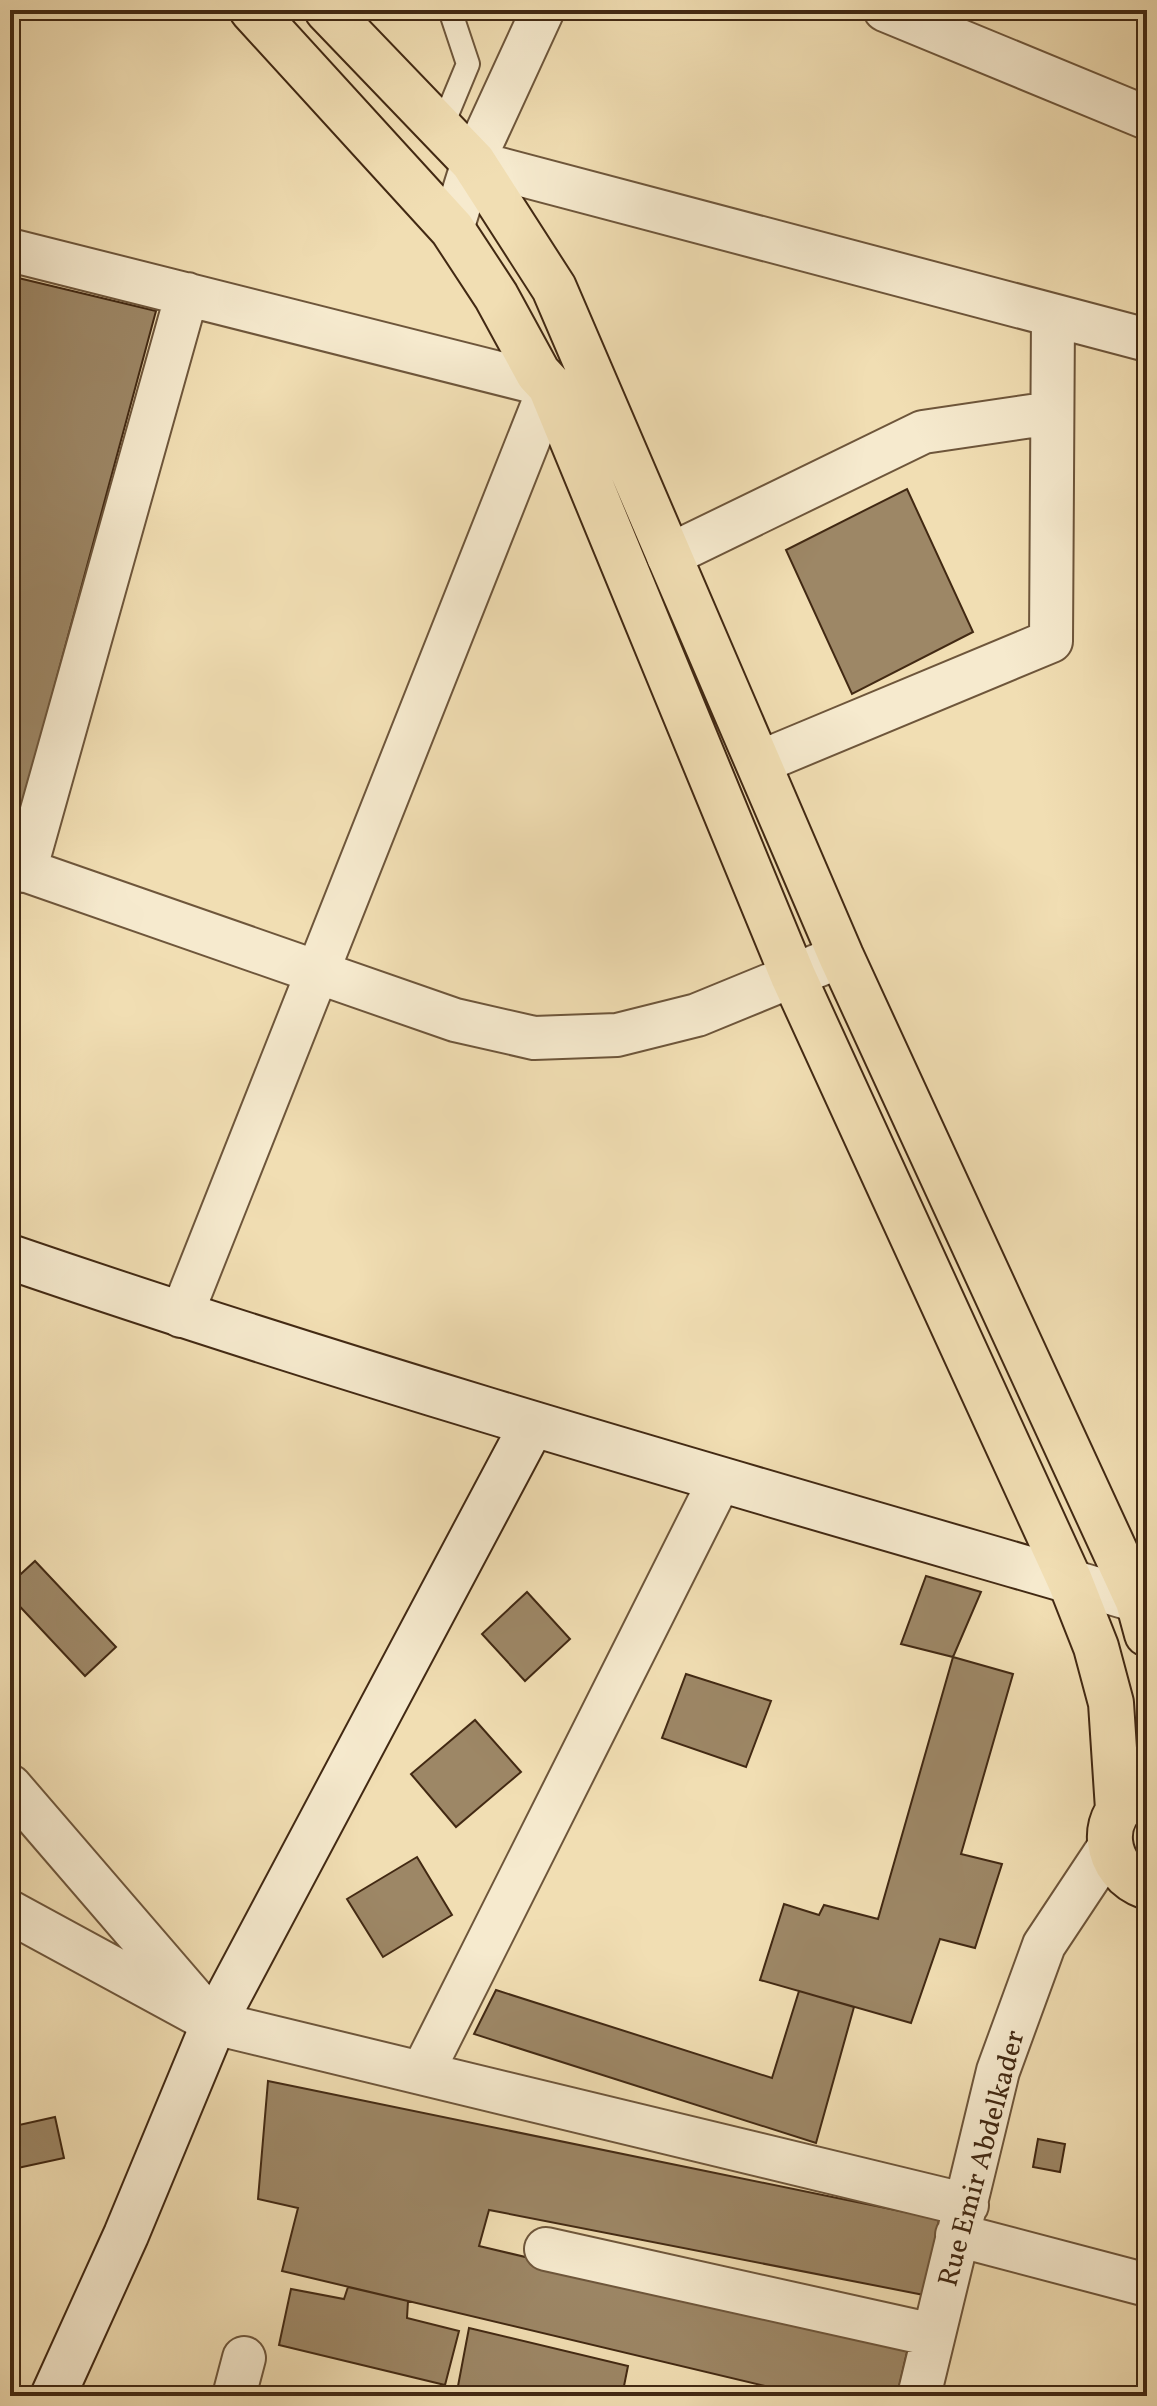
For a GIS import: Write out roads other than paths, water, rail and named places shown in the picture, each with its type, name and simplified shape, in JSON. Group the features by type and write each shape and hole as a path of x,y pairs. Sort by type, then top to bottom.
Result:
{"main road":[{"path":"252,10 452,229 496,296 538,373 550,386 793,976 1070,1581 1096,1647 1111,1703 1125,1815 1116,1865 1128,1878 1147,1887"},
{"path":"327,10 473,162 554,288 841,956 1144,1604"}],"street":[{"path":"452,229 473,162 543,10"},
{"path":"885,10 1147,118"},
{"path":"473,162 1147,340"},
{"path":"10,250 550,386 181,1316"},
{"path":"187,294 18,868 455,1020 534,1038 617,1035 697,1015 841,956"},
{"path":"758,763 1051,641 1053,317"},
{"path":"668,556 923,432 1052,413"},
{"path":"10,1257 181,1316 532,1425 1144,1604"},
{"path":"53,2396 126,2235 214,2023 532,1425"},
{"path":"422,2073 720,1480"},
{"path":"10,1786 214,2023"},
{"name":"Rue Emir Abdelkader","path":"919,2396 998,2071 1044,1945 1125,1815"},
{"path":"10,1912 214,2023 422,2073 962,2220 1147,2285"},
{"path":"546,2249 933,2335"}],"lane":[{"path":"441,129 468,64 450,10"}]}
